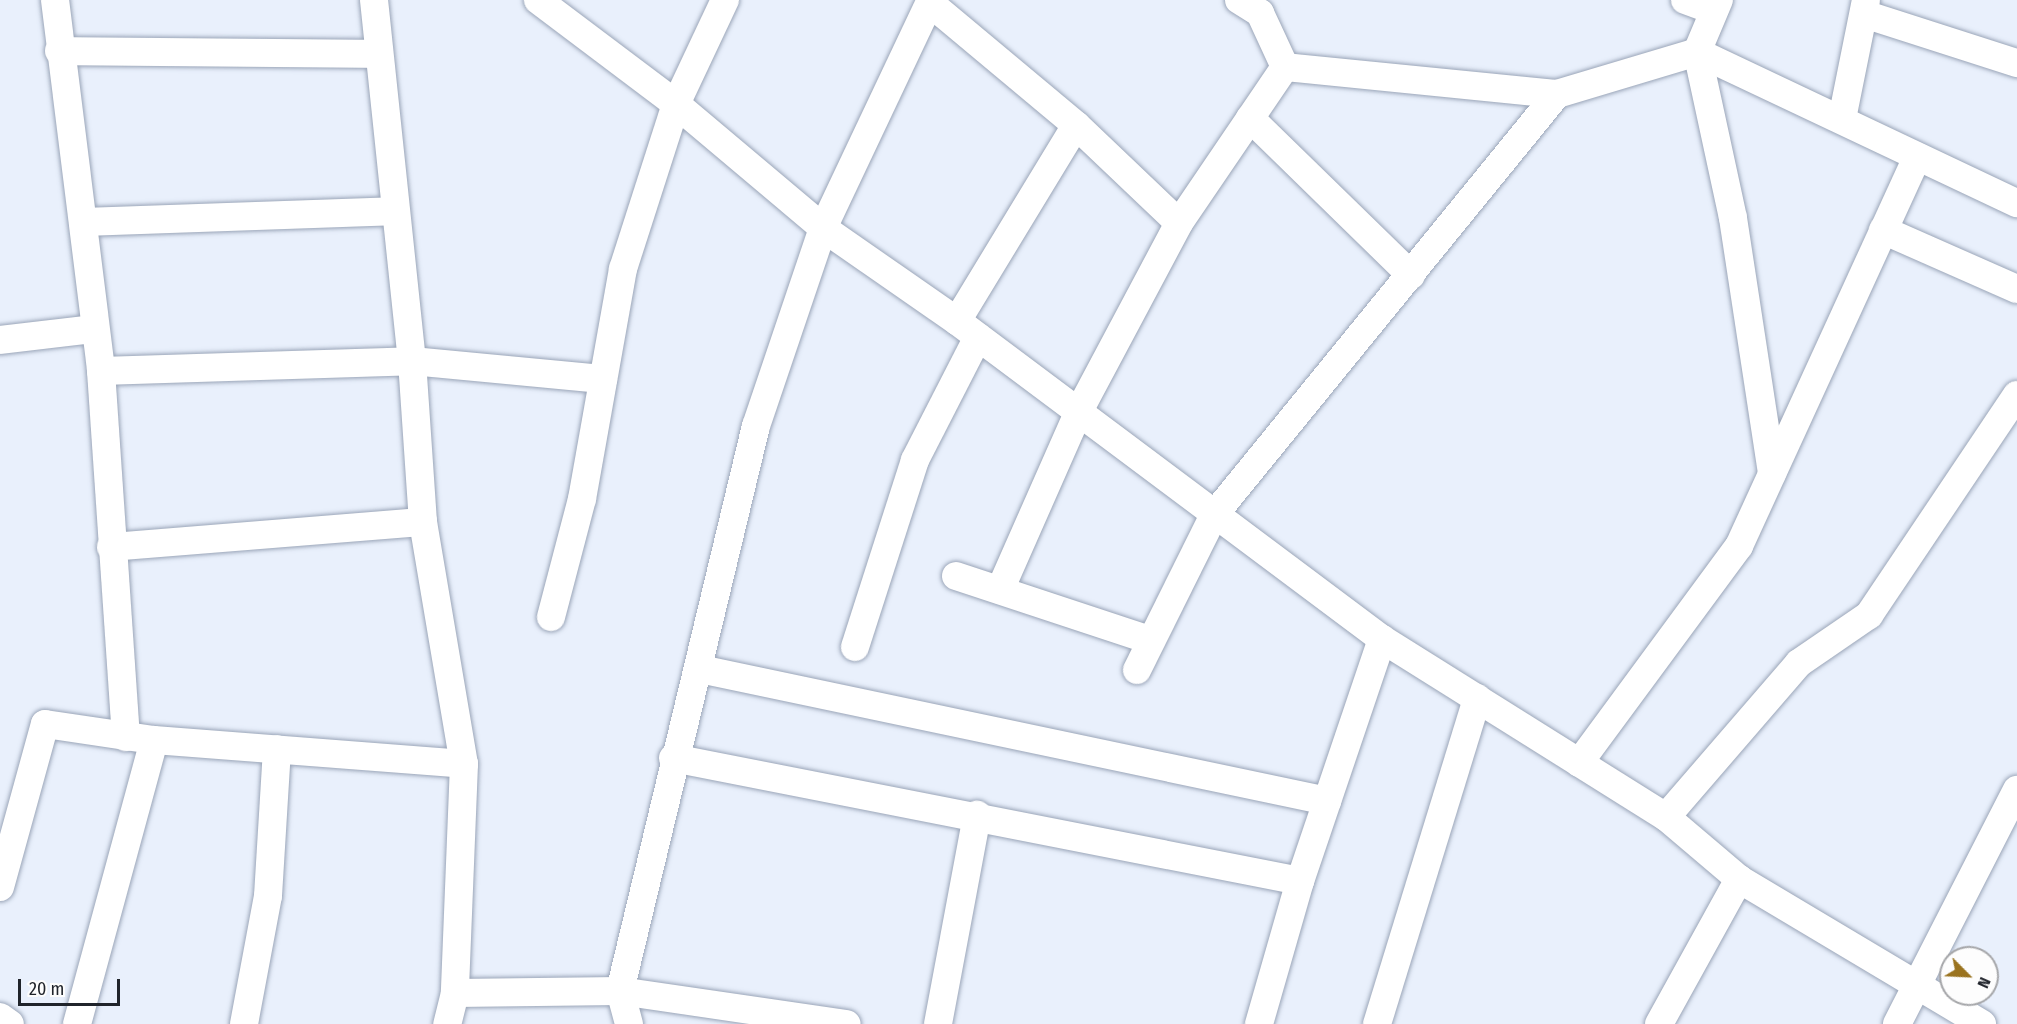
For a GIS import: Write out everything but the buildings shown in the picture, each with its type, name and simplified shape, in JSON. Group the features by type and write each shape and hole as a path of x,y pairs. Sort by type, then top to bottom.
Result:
{"street":[{"path":"55,0 59,51 83,222 93,328 101,371 111,546 126,737"},
{"path":"374,0 376,54 412,361 423,522 464,764 455,993 447,1024"},
{"path":"538,0 676,104 823,228 967,329 1382,639 1666,817 1739,879 1982,1024"},
{"path":"551,617 582,499 623,269 676,104 724,0"},
{"path":"1239,0 1260,12 1285,68"},
{"path":"1685,0 1716,5 1696,52 1733,218 1772,473"},
{"path":"629,1024 620,990 673,758 700,669 756,426 823,228 930,1 1076,125 1179,223"},
{"path":"1842,119 1865,7 2017,63"},
{"path":"59,51 376,54"},
{"path":"1285,68 1557,94 1696,52 2017,203"},
{"path":"1000,590 1078,413 1179,223 1285,68"},
{"path":"1137,670 1214,515 1557,94"},
{"path":"1250,118 1411,275"},
{"path":"855,647 915,460 967,329 1076,125"},
{"path":"1579,763 1739,546 1917,157"},
{"path":"83,222 393,212"},
{"path":"1883,230 2017,289"},
{"path":"0,340 93,328"},
{"path":"101,371 412,361 603,379"},
{"path":"1666,817 1799,663 1869,615 2017,394"},
{"path":"111,546 423,522"},
{"path":"956,576 1150,640"},
{"path":"1259,1024 1300,881 1382,639"},
{"path":"700,669 1327,801"},
{"path":"1377,1024 1476,698"},
{"path":"0,886 45,724 154,740 464,764"},
{"path":"77,1024 154,740"},
{"path":"244,1024 268,896 277,750"},
{"path":"673,758 976,815 1300,881"},
{"path":"1897,1024 1916,983 2017,790"},
{"path":"938,1024 976,815"},
{"path":"1659,1024 1739,879"},
{"path":"455,993 620,990 848,1024"}]}
